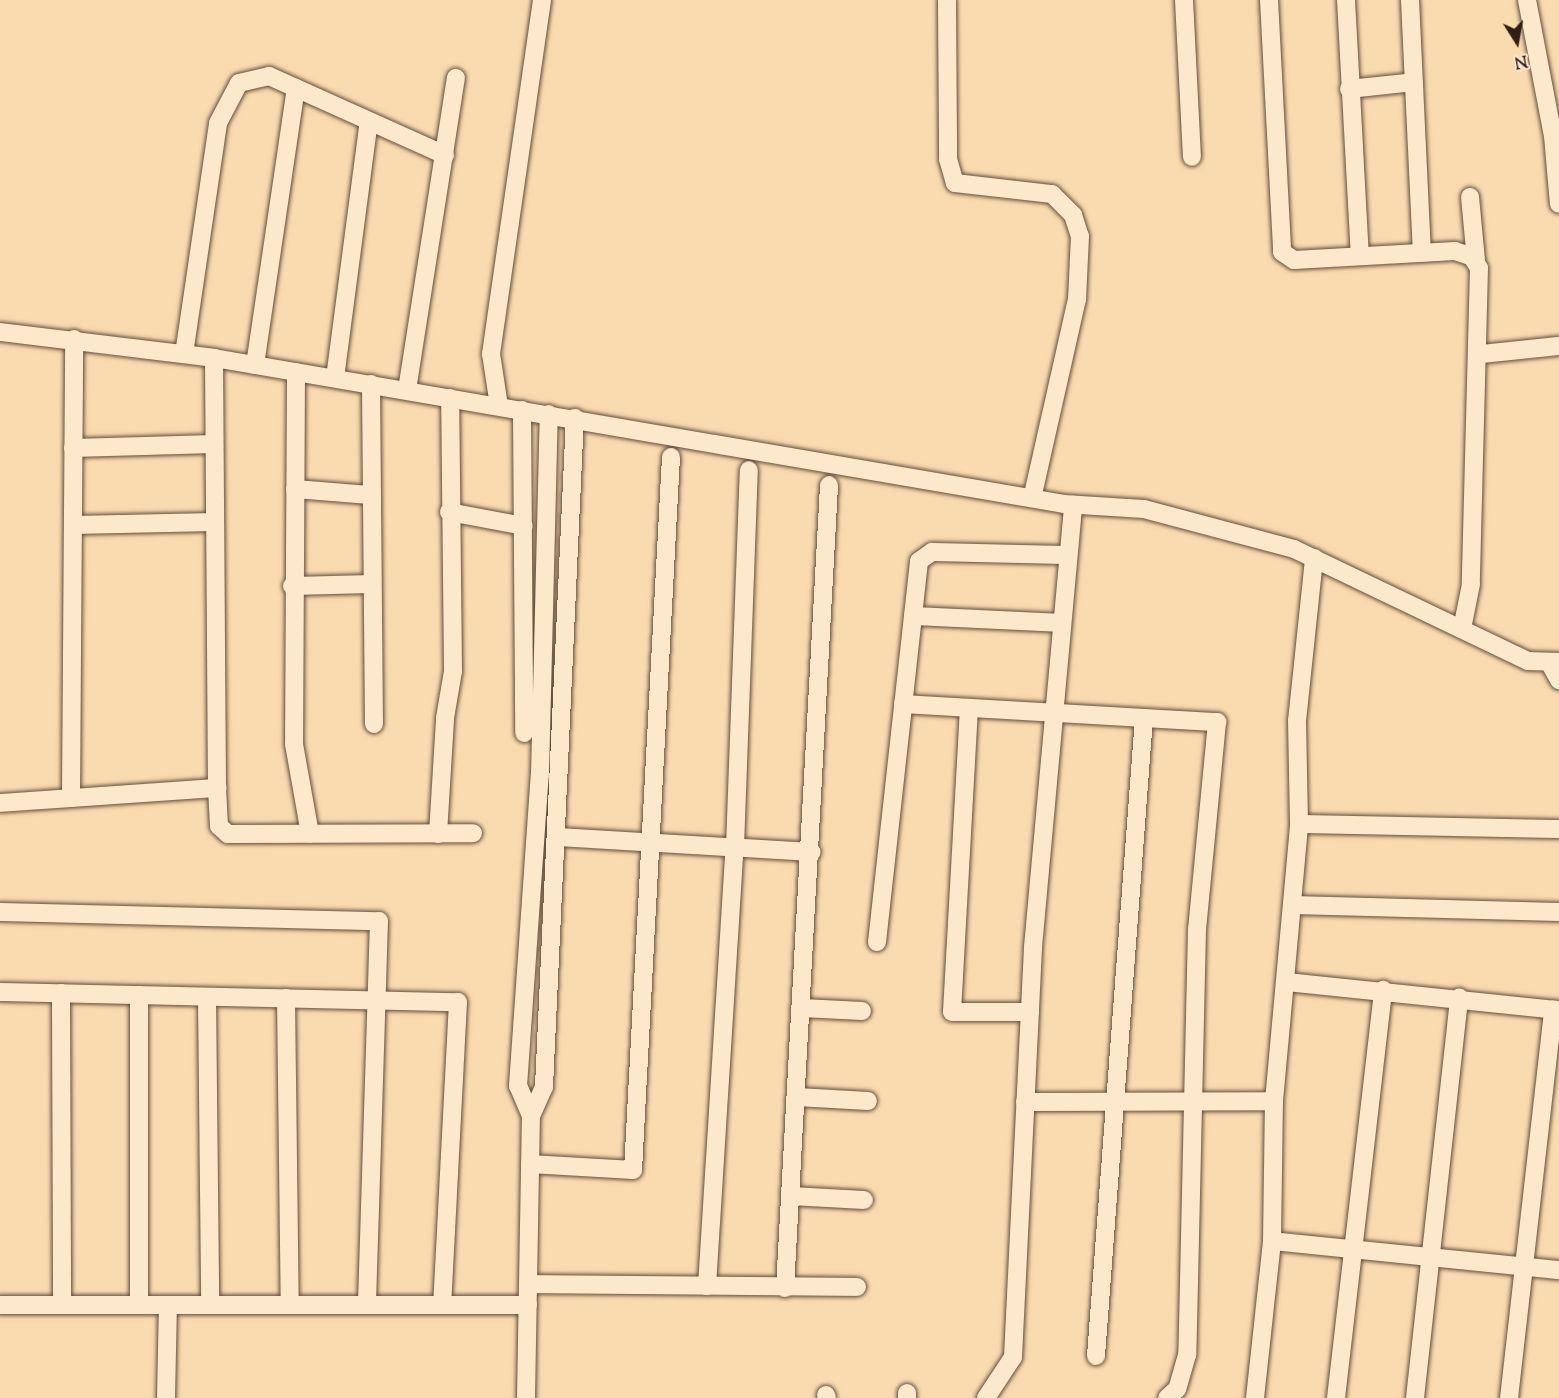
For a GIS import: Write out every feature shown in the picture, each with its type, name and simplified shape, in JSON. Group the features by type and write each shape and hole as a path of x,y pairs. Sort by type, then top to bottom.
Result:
{"street":[{"path":"499,406 491,354 542,0"},
{"path":"947,0 948,159 955,183 1052,194 1073,215 1080,236 1077,299 1033,495"},
{"path":"1184,0 1192,157"},
{"path":"1269,0 1280,247 1294,260 1455,251 1476,260"},
{"path":"1346,0 1349,88 1360,256"},
{"path":"1410,0 1422,253"},
{"path":"1527,0 1558,185 1559,204"},
{"path":"184,354 224,109 246,79 269,76 445,155"},
{"path":"407,390 456,78"},
{"path":"1349,88 1414,82"},
{"path":"255,365 296,88"},
{"path":"335,378 369,121"},
{"path":"1462,629 1471,584 1481,354 1470,197"},
{"path":"0,332 74,339 214,358 1033,495 1073,505 1144,508 1266,539 1314,558 1528,661 1554,662 1559,680"},
{"path":"71,798 74,339"},
{"path":"1481,354 1559,346"},
{"path":"214,358 219,826 228,834 473,833"},
{"path":"296,372 292,586 295,768 310,834"},
{"path":"371,384 370,495 374,723"},
{"path":"438,834 453,671 449,512 450,398"},
{"path":"522,410 524,733"},
{"path":"531,1116 518,1086 540,774 549,414"},
{"path":"526,1398 531,1116 544,1088 558,837 575,418"},
{"path":"73,448 214,444"},
{"path":"530,1164 633,1170 654,842 671,457"},
{"path":"707,1286 735,847 749,470"},
{"path":"785,1288 812,852 829,485"},
{"path":"295,489 370,495"},
{"path":"986,1398 988,1386 1013,1357 1030,1012 1059,623 1073,505"},
{"path":"449,512 524,526"},
{"path":"73,525 215,522"},
{"path":"877,942 919,561 932,552 1066,555"},
{"path":"1255,1398 1272,1241 1274,1101 1299,824 1297,721 1314,558"},
{"path":"292,586 372,584"},
{"path":"913,616 1059,623"},
{"path":"903,704 1216,722 1197,929 1191,1099 1187,1355 1177,1389 1167,1398"},
{"path":"969,708 952,1012 1030,1012"},
{"path":"1096,1356 1111,1100 1143,718"},
{"path":"0,803 217,788"},
{"path":"1299,824 1559,829"},
{"path":"558,837 812,852"},
{"path":"1292,905 1559,912"},
{"path":"0,912 379,921 379,1000 367,1303"},
{"path":"1286,982 1459,997 1556,1010 1523,1266 1509,1398"},
{"path":"1336,1398 1383,990"},
{"path":"0,992 458,1002 442,1303"},
{"path":"60,993 62,1305"},
{"path":"139,995 139,1305"},
{"path":"207,997 210,1304"},
{"path":"1415,1398 1459,997"},
{"path":"286,998 290,1304"},
{"path":"802,1008 862,1011"},
{"path":"797,1097 868,1101"},
{"path":"1025,1102 1191,1099 1274,1101"},
{"path":"791,1196 864,1200"},
{"path":"1272,1241 1559,1270"},
{"path":"528,1284 857,1287"},
{"path":"0,1305 367,1303 528,1305"},
{"path":"166,1398 168,1305"}]}
